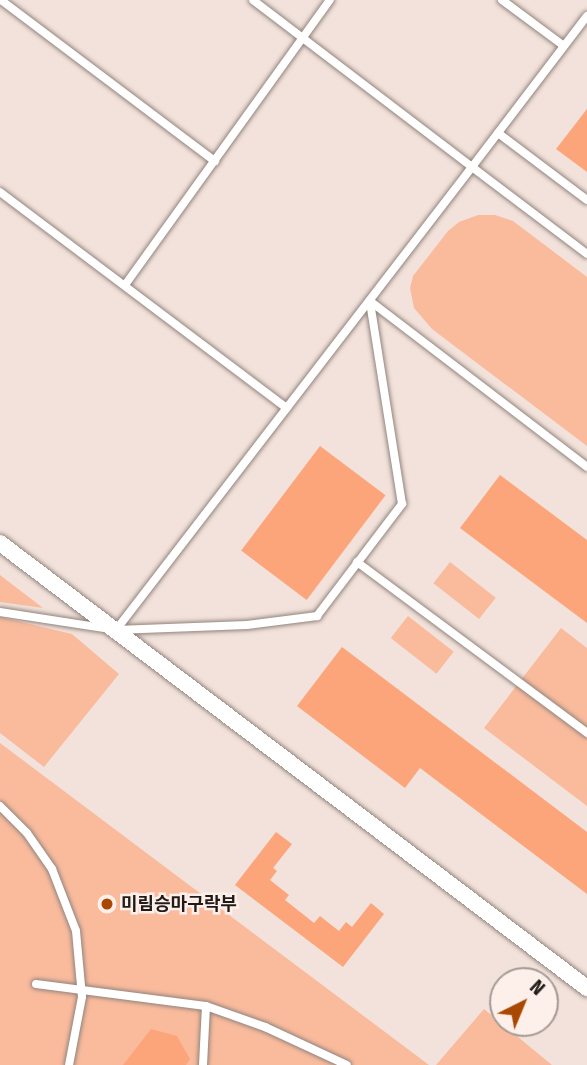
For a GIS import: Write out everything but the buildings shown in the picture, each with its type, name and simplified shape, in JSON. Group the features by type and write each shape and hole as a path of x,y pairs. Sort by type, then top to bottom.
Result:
{"street":[{"path":"0,543 587,988"}],"lane":[{"path":"1,0 215,160"},
{"path":"253,0 587,254"},
{"path":"125,285 330,0"},
{"path":"502,0 564,46"},
{"path":"116,631 587,16"},
{"path":"498,133 587,200"},
{"path":"0,192 287,408"},
{"path":"370,301 587,467"},
{"path":"0,612 116,631 247,625 317,616 402,504 370,301"},
{"path":"357,562 587,733"},
{"path":"0,806 40,850 62,889 76,931 82,990 80,1019 69,1065"},
{"path":"36,984 206,1006 265,1027 346,1065"},
{"path":"203,1065 206,1006"}],"shaded area":[{"path":"478,215 495,215 513,221 587,277 587,446 432,329 414,308 410,288 413,276 448,231 459,222"},
{"path":"450,562 496,598 479,619 433,583"},
{"path":"0,575 43,608 0,602"},
{"path":"408,616 454,652 436,674 391,638"},
{"path":"0,617 72,634 119,674 44,767 0,733"},
{"path":"561,628 587,648 587,806 484,728"},
{"name":"미림승마구락부","path":"0,743 429,1065 0,1065"},
{"path":"484,1009 489,1013 489,1037 518,1037 552,1065 436,1065"}],"place":[{"name":"미림승마구락부","path":"107,904"}]}
